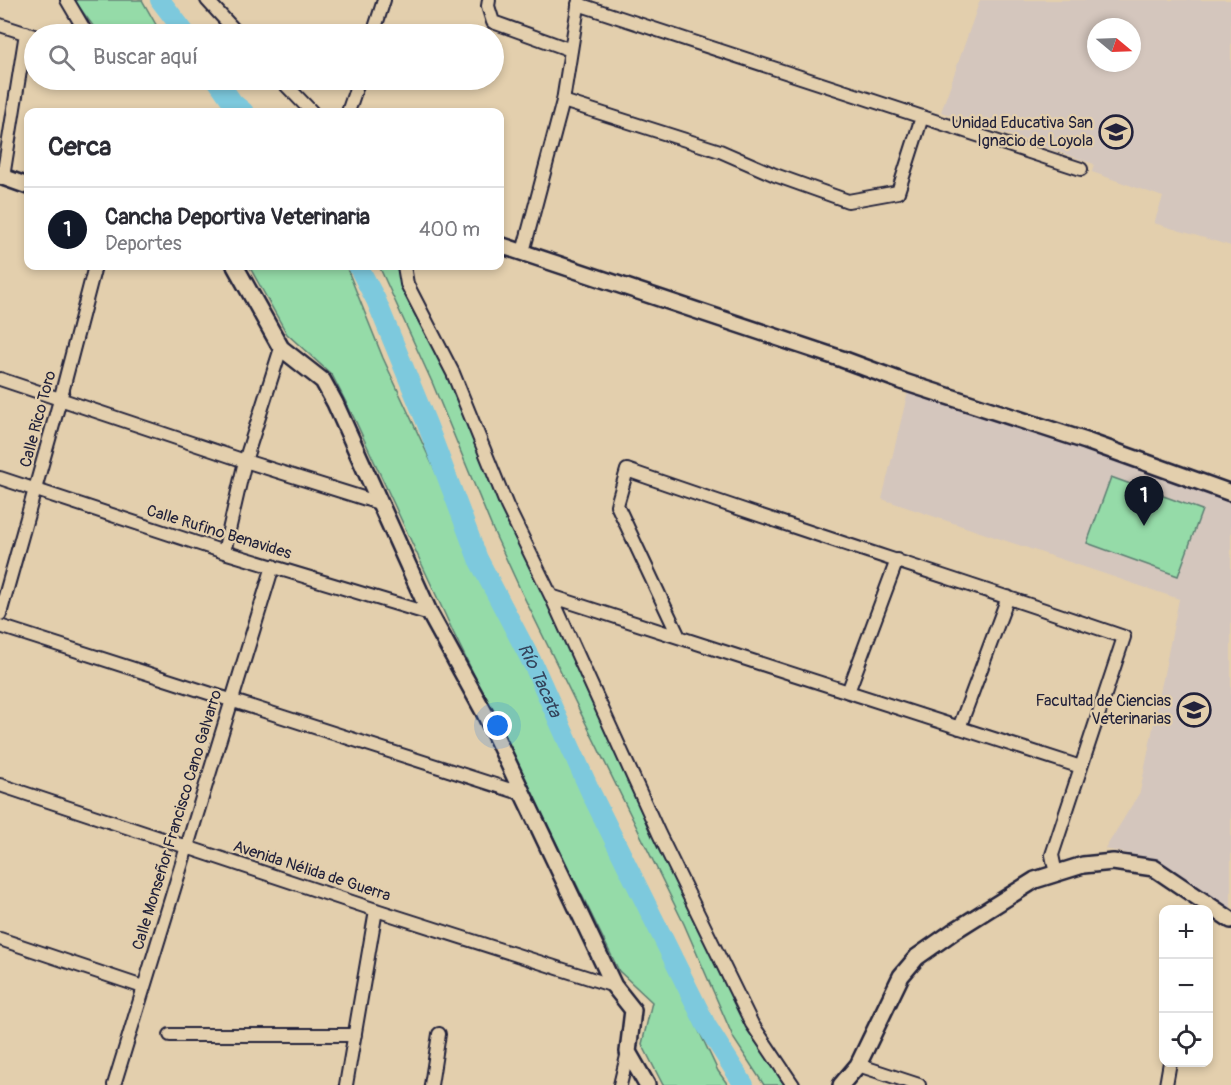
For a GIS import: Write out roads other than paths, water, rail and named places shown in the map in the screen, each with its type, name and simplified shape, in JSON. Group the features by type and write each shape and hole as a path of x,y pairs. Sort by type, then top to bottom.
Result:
{"street":[{"path":"67,0 81,24"},
{"path":"376,24 384,0"},
{"path":"489,0 488,6 493,22 499,24"},
{"path":"211,2 230,24"},
{"path":"522,252 563,101 578,2 1081,169"},
{"path":"0,25 24,32"},
{"path":"504,26 571,50"},
{"path":"24,65 2,177 24,185"},
{"path":"291,90 308,108"},
{"path":"349,108 356,90"},
{"path":"563,101 720,151 775,175 848,201 898,192 922,117"},
{"path":"504,246 1086,441 1231,493"},
{"name":"Calle Rico Toro","path":"0,614 94,270"},
{"path":"236,270 280,348 323,381 430,614 485,714 614,986 633,1010 628,1052 620,1085"},
{"path":"405,270 407,284 453,373 507,506 659,834 747,1014 776,1063 793,1085"},
{"path":"224,552 245,461 280,348"},
{"path":"0,379 245,461 379,502"},
{"path":"679,637 617,505 627,470 748,513 897,560 1124,637 1052,855 1056,874"},
{"name":"Calle Rufino Benavides","path":"0,478 224,552 430,614"},
{"path":"848,692 897,560"},
{"name":"Calle Monseñor Francisco Cano Galvarro","path":"114,1085 273,566"},
{"path":"550,596 1081,768"},
{"path":"958,728 1008,597"},
{"path":"0,626 523,794"},
{"name":"Avenida Nélida de Guerra","path":"0,785 376,910 614,986"},
{"path":"841,1085 858,1065 901,976 917,957 1035,880 1083,865 1113,862 1154,868 1197,904 1231,920"},
{"path":"346,1085 376,910"},
{"path":"0,939 143,987"},
{"path":"431,1085 439,1034"},
{"path":"170,1035 355,1035"},
{"path":"628,1052 647,1085"},
{"path":"858,1065 919,1085"},
{"path":"1166,1085 1169,1067"}],"waterway":[{"name":"Río Tacata","path":"160,0 178,24"},
{"name":"Río Tacata","path":"224,90 239,108"},
{"name":"Río Tacata","path":"360,270 376,300 427,424 478,559 534,666 591,793 706,1025 744,1085"}],"place":[{"name":"Unidad Educativa San Ignacio de Loyola","path":"1116,132"},
{"name":"Cancha Deportiva Veterinaria","path":"1144,526"},
{"name":"Facultad de Ciencias Veterinarias","path":"1194,710"}]}
